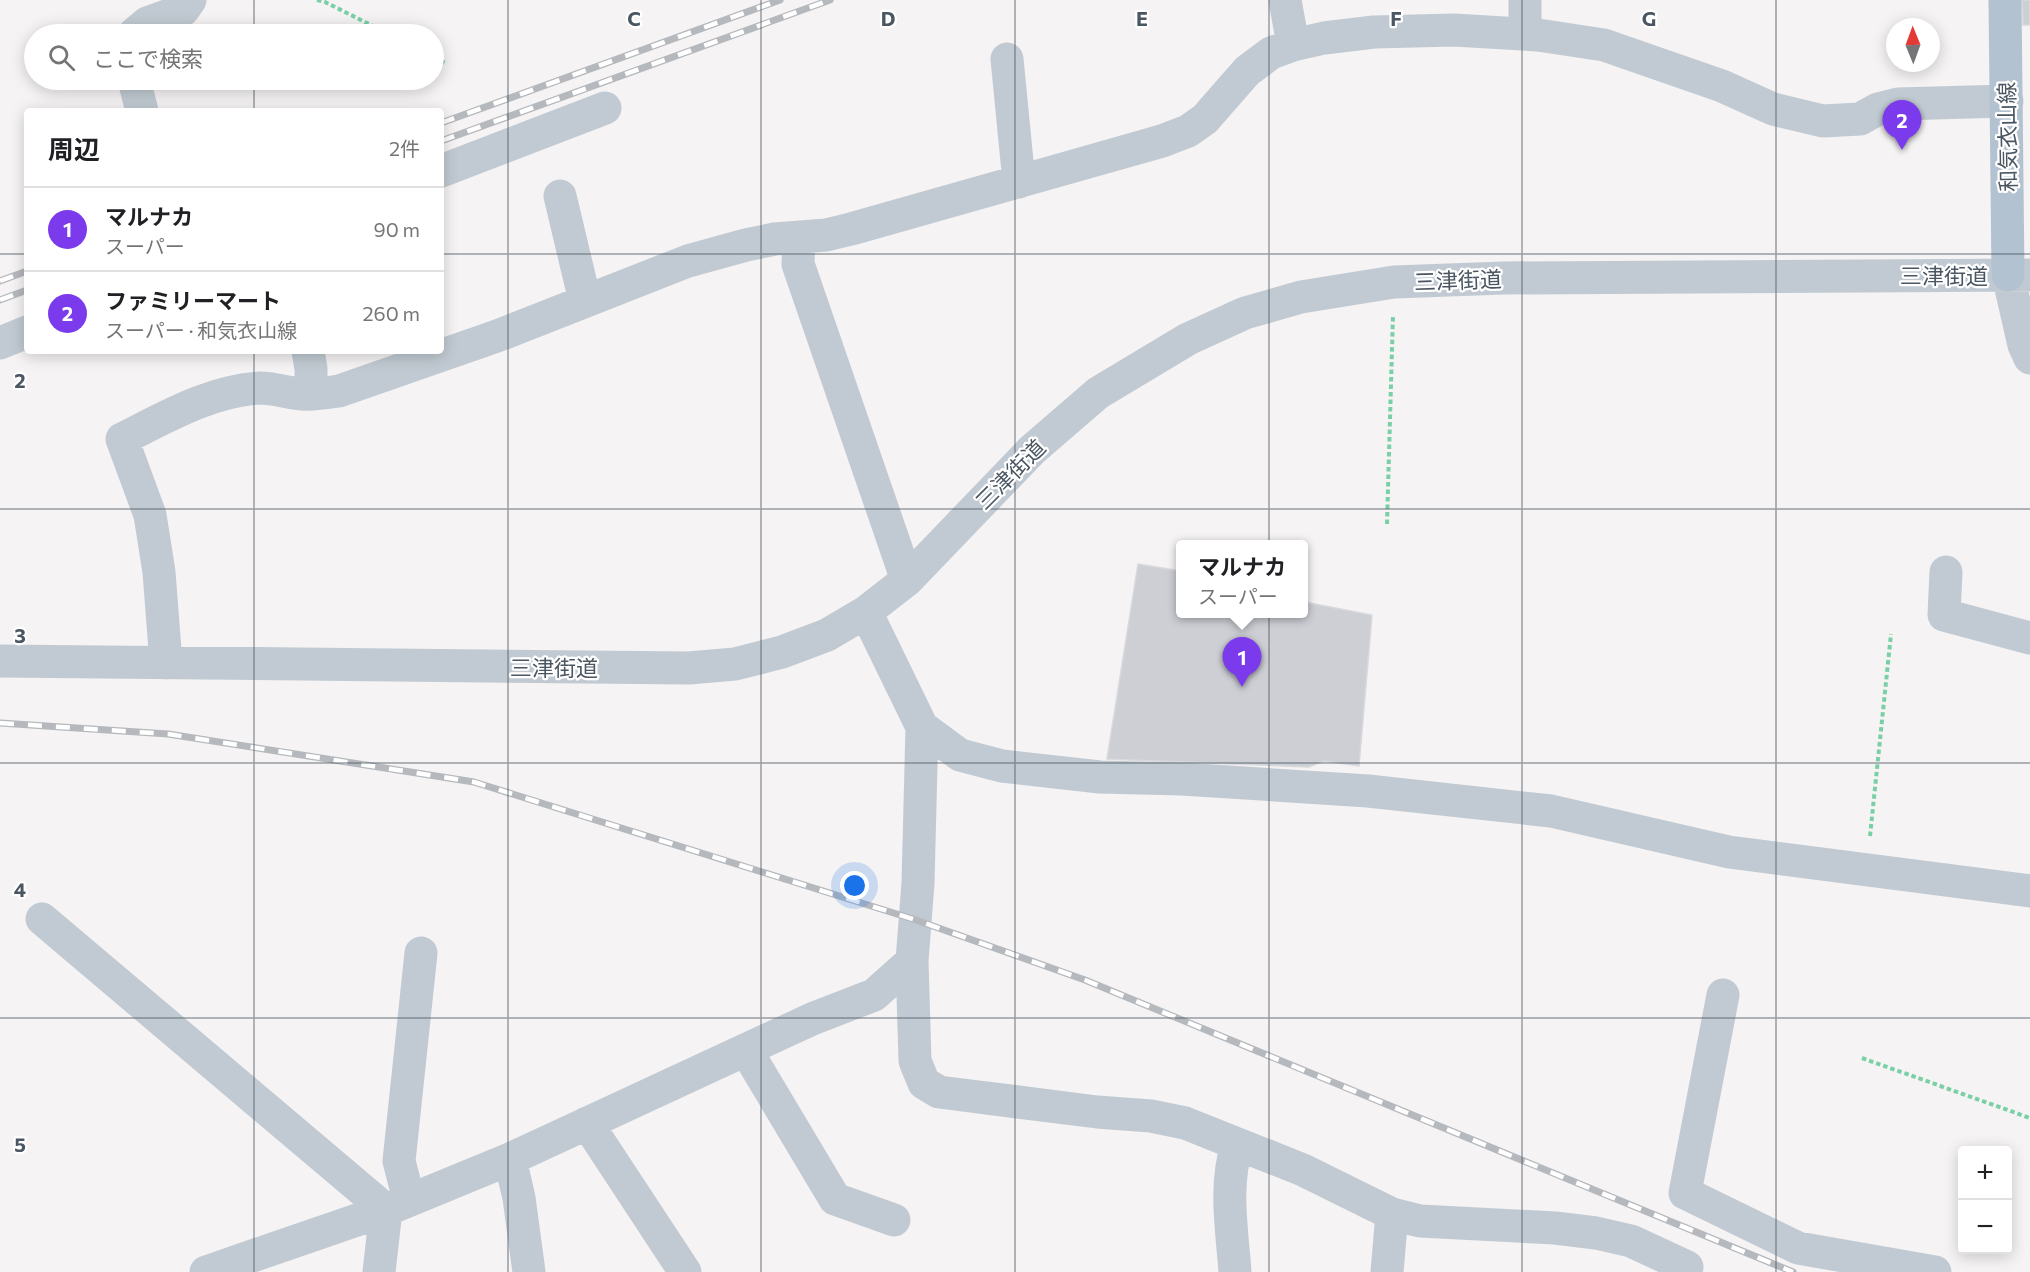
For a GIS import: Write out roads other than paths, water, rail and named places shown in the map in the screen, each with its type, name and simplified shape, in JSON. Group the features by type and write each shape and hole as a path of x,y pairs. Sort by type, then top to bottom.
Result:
{"main road":[{"name":"和気衣山線","path":"2005,0 2007,101 2019,275"}],"street":[{"path":"146,24 183,10 190,0"},
{"path":"1285,0 1293,45"},
{"path":"1525,0 1525,34"},
{"path":"166,663 159,572 150,515 122,440 190,405 239,391 262,388 311,394 339,391 497,336 688,261 746,245 826,235 851,229 1162,141 1188,131 1205,119 1247,70 1271,53 1293,45 1323,38 1374,32 1454,30 1525,34 1604,45 1722,86 1773,109 1823,121 1860,120 1878,109 1898,104 2007,101"},
{"path":"1007,59 1019,182"},
{"path":"137,90 141,108"},
{"path":"444,170 605,108"},
{"path":"560,196 585,301"},
{"path":"799,237 798,264 907,580"},
{"path":"2019,275 2024,345 2030,358"},
{"name":"三津街道","path":"0,661 689,668 735,664 782,652 827,635 866,612 907,580 1032,450 1098,393 1188,339 1245,313 1301,297 1394,282 1504,278 2019,275"},
{"path":"0,343 24,333"},
{"path":"308,354 311,394"},
{"path":"1946,572 1944,615 2030,638"},
{"path":"866,612 922,727 918,883 912,961 915,1061 924,1083 939,1092 1097,1112 1151,1116 1185,1123 1303,1170 1392,1214 1420,1221 1555,1228 1596,1233 1631,1241 1687,1267"},
{"path":"922,727 960,755 1002,766 1100,777 1182,779 1368,791 1551,811 1729,852 2030,891"},
{"path":"42,919 397,1205"},
{"path":"379,1272 397,1205 399,1161 421,953"},
{"path":"206,1272 397,1205 510,1159 812,1019 874,995 912,961"},
{"path":"1723,994 1685,1193 1798,1248 1935,1272"},
{"path":"746,1050 835,1199 894,1220"},
{"path":"587,1123 685,1272"},
{"path":"1235,1272 1230,1203 1231,1164 1236,1145"},
{"path":"510,1159 519,1198 529,1272"},
{"path":"1386,1272 1392,1214"}],"railway":[{"path":"444,122 780,0"},
{"path":"444,140 830,0"},
{"path":"0,281 24,272"},
{"path":"0,300 24,291"},
{"path":"0,723 168,734 474,782 916,920 1085,980 1793,1272"}],"place":[{"name":"ファミリーマート","path":"1902,150"},
{"name":"マルナカ","path":"1242,687"}]}
